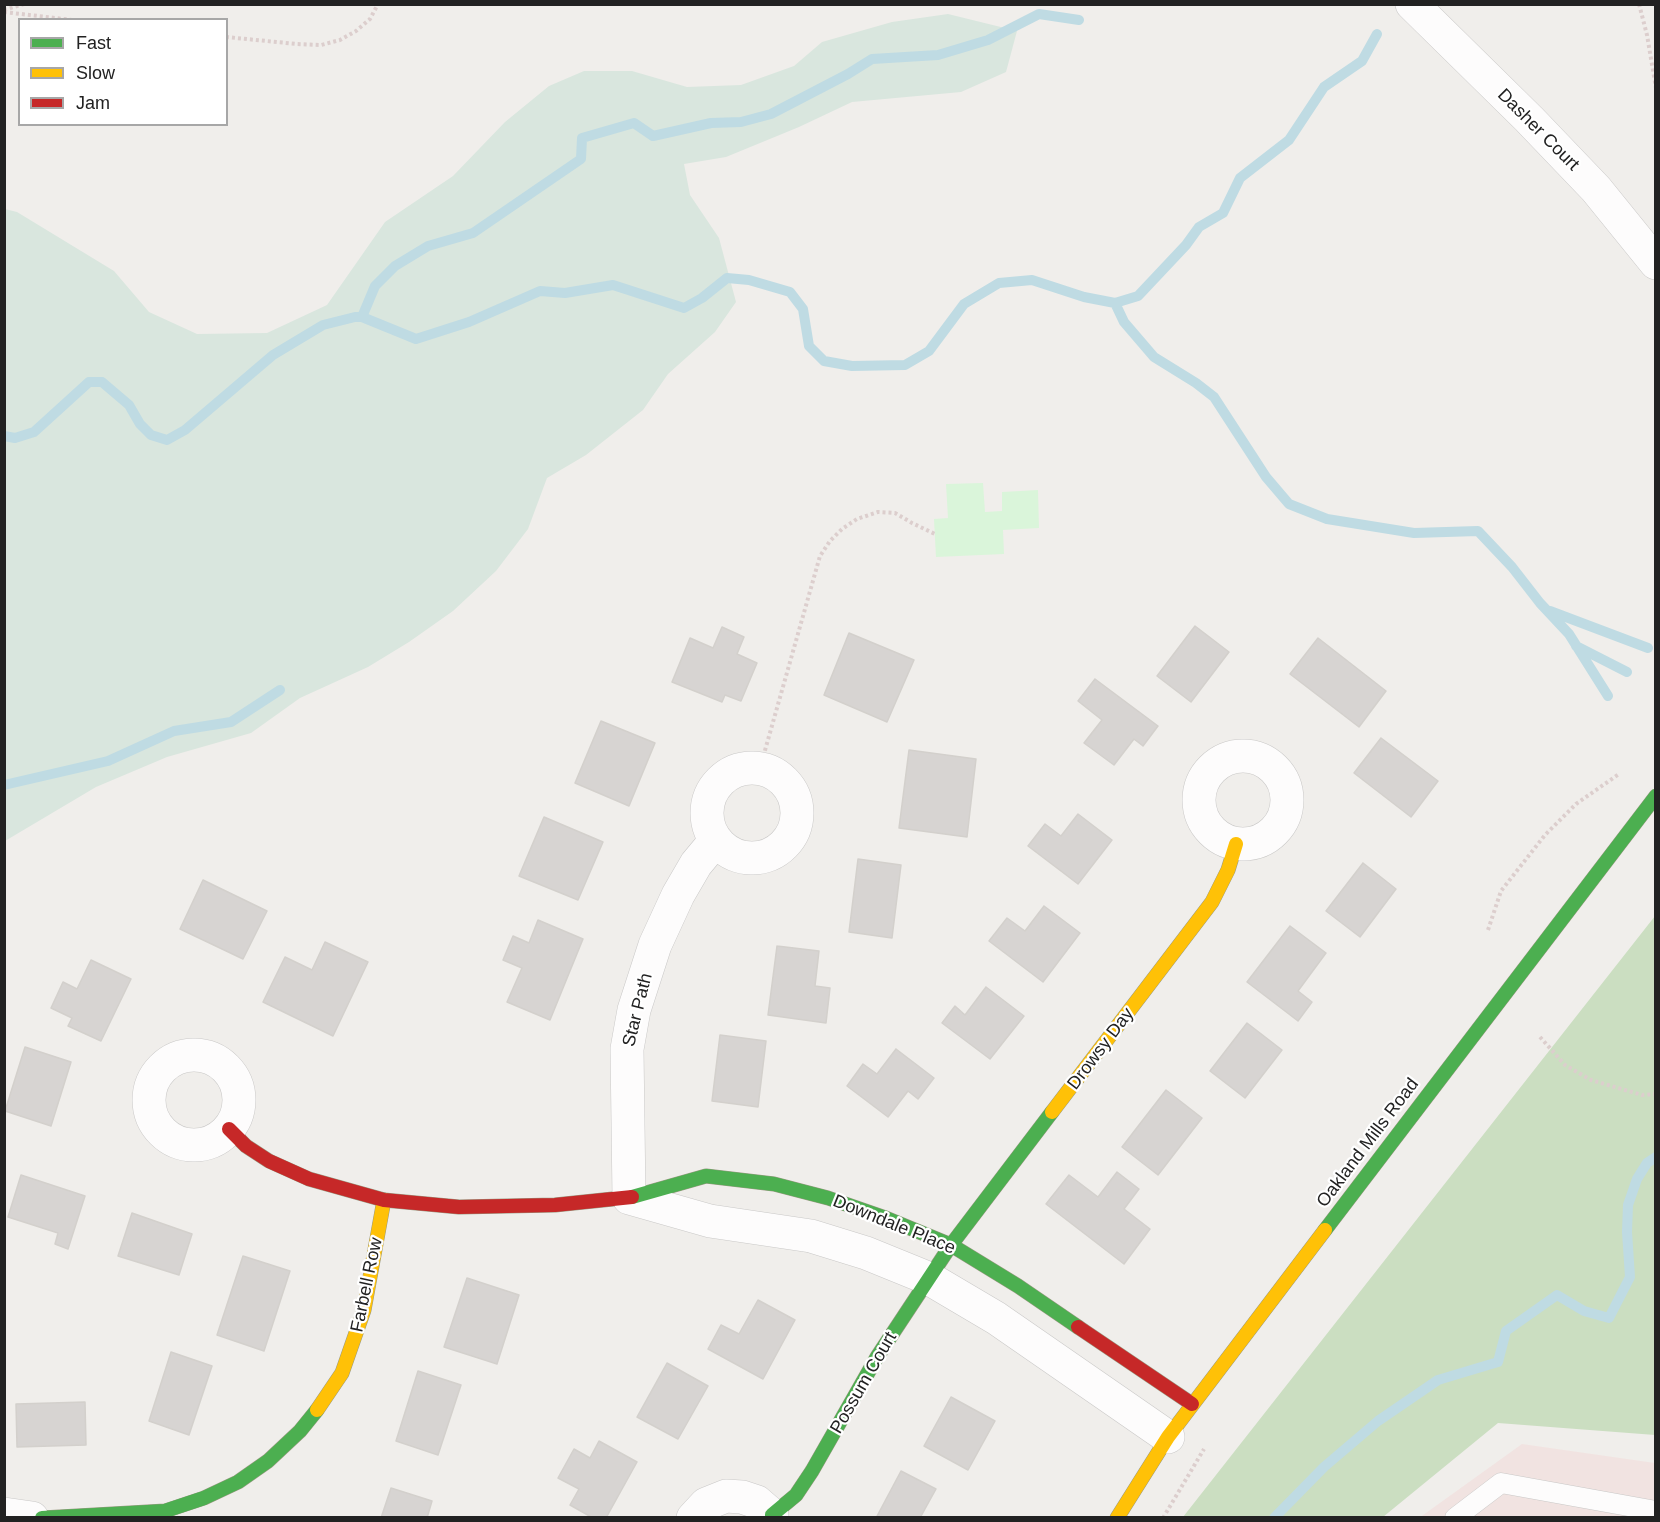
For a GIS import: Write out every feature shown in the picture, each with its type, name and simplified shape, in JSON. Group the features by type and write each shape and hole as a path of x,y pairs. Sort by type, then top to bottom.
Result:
{"street":[{"name":"Dasher Court","path":"1412,4 1529,119 1596,189 1656,262"},
{"path":"760,768 778,776 791,790 797,808 795,827 785,844 769,855 750,858 731,853 716,840 707,821 709,799 720,781 739,769 760,768"},
{"name":"Oakland Mills Road","path":"1117,1518 1168,1437 1192,1404 1656,796"},
{"name":"Star Path","path":"629,1198 627,1049 634,1010 655,945 678,894 696,864 716,840"},
{"name":"Drowsy Day","path":"951,1245 1212,902 1228,870 1236,844"},
{"name":"Downdale Place","path":"229,1129 246,1146 269,1161 309,1179 384,1200 459,1207 555,1204 629,1198 706,1176 774,1184 828,1198 883,1217 951,1245 1018,1286 1192,1404"},
{"name":"Downdale Place","path":"629,1198 710,1221 811,1236 866,1253 930,1279 996,1318 1168,1437"},
{"name":"Farbell Row","path":"42,1518 165,1511 204,1498 238,1482 268,1461 300,1431 324,1401 342,1373 364,1310 384,1200"},
{"name":"Possum Court","path":"693,1518 706,1504 726,1496 742,1497 757,1502 772,1516 796,1495 813,1471 877,1357 951,1245"},
{"path":"4,1514 32,1518"}],"lane":[{"path":"1455,1518 1501,1483 1656,1511"}],"path":[{"path":"4,11 24,4"},
{"path":"228,37 321,45 340,40 356,31 370,19 378,4"},
{"path":"1639,4 1656,88"},
{"path":"4,11 57,18"},
{"path":"760,768 820,556 830,541 857,519 878,512 895,513 912,524 935,534"},
{"path":"1488,930 1501,891 1545,835 1576,804 1619,774"},
{"path":"1540,1037 1565,1065 1591,1080 1642,1095 1656,1094"}],"shaded area":[{"path":"948,14 1017,31 1006,72 961,92 852,102 726,157 684,164 690,195 719,238 736,302 715,332 668,374 643,410 586,455 547,478 528,529 496,571 453,611 368,667 300,698 251,733 167,757 96,787 5,841 5,209 17,212 114,271 149,312 197,334 267,333 327,305 385,222 453,176 505,122 549,86 584,71 632,71 687,87 741,85 794,66 822,42 892,22"},
{"path":"1522,1444 1655,1463 1655,1517 1419,1518"}],"green space":[{"path":"983,483 985,512 1002,511 1002,492 1038,490 1039,528 1003,530 1004,554 936,557 934,519 948,518 946,484"},
{"path":"1655,916 1655,1435 1498,1423 1383,1517 1183,1517"}],"building":[{"path":"1195,626 1229,652 1191,702 1157,676"},
{"path":"722,627 744,637 737,654 757,663 741,701 725,695 722,702 672,682 690,638 713,648"},
{"path":"849,633 914,660 887,722 824,695"},
{"path":"1318,638 1386,691 1359,727 1290,674"},
{"path":"1095,679 1158,726 1143,746 1134,739 1114,765 1084,743 1102,720 1078,701"},
{"path":"601,721 655,743 629,806 575,783"},
{"path":"1381,738 1438,781 1411,817 1354,773"},
{"path":"909,750 976,759 967,837 899,828"},
{"path":"1078,814 1112,840 1078,884 1028,846 1045,824 1061,836"},
{"path":"544,817 603,842 578,900 519,876"},
{"path":"858,859 901,865 892,938 849,932"},
{"path":"1363,863 1396,889 1360,937 1326,911"},
{"path":"203,880 267,911 243,959 180,929"},
{"path":"1044,906 1080,933 1043,982 989,941 1007,918 1025,931"},
{"path":"538,920 583,939 550,1020 507,1002 522,968 503,960 513,936 529,943"},
{"path":"1290,926 1326,953 1298,991 1312,1002 1298,1021 1247,982"},
{"path":"325,942 368,962 333,1036 263,1002 285,957 312,970"},
{"path":"777,946 819,951 815,986 830,988 826,1023 768,1015"},
{"path":"91,960 131,979 101,1041 68,1026 72,1018 51,1008 63,982 77,989"},
{"path":"986,987 1024,1016 990,1059 942,1023 955,1006 965,1015"},
{"path":"1247,1023 1282,1050 1245,1098 1210,1071"},
{"path":"720,1035 766,1041 758,1107 712,1101"},
{"path":"25,1047 71,1062 51,1126 5,1111"},
{"path":"896,1049 934,1078 918,1099 908,1091 888,1117 847,1086 863,1064 877,1074"},
{"path":"1166,1090 1202,1118 1158,1175 1122,1147"},
{"path":"1117,1172 1139,1189 1124,1209 1150,1229 1124,1264 1046,1204 1069,1175 1098,1197"},
{"path":"21,1175 85,1196 68,1249 55,1244 58,1233 8,1217"},
{"path":"132,1213 192,1234 179,1275 118,1256"},
{"path":"243,1256 290,1271 264,1351 217,1335"},
{"path":"467,1278 519,1295 497,1364 444,1347"},
{"path":"758,1300 795,1320 763,1379 708,1349 721,1325 739,1334"},
{"path":"171,1352 212,1366 189,1435 149,1421"},
{"path":"667,1363 708,1386 678,1439 637,1417"},
{"path":"418,1371 461,1385 438,1455 396,1441"},
{"path":"951,1397 995,1421 968,1470 924,1446"},
{"path":"85,1402 86,1445 17,1447 16,1404"},
{"path":"599,1441 637,1462 606,1518 593,1518 570,1505 579,1489 558,1478 574,1449 590,1458"},
{"path":"901,1471 936,1489 920,1518 876,1518"},
{"path":"391,1488 432,1501 427,1518 381,1518"}],"waterway":[{"path":"362,317 375,286 395,266 428,246 473,233 581,159 582,138 634,123 653,136 711,123 741,122 771,114 872,59 938,55 988,40 1039,14 1079,20"},
{"path":"1115,303 1138,296 1186,245 1199,227 1223,213 1240,178 1289,140 1324,87 1362,61 1377,34"},
{"path":"4,436 15,438 34,432 89,382 102,382 129,405 140,424 151,435 167,440 185,430 273,355 323,325 355,317 362,317 416,339 469,322 540,291 565,293 613,285 684,308 702,298 727,278 749,280 790,292 803,309 809,346 824,361 852,366 905,365 929,351 964,304 999,283 1032,280 1084,297 1115,303 1124,322 1154,357 1214,397 1266,477 1289,504 1327,519 1414,533 1478,531 1569,634 1608,696"},
{"path":"1550,611 1648,648"},
{"path":"1576,646 1627,672"},
{"path":"4,785 108,761 174,731 231,722 280,690"},
{"path":"1274,1518 1324,1467 1378,1421 1438,1380 1498,1362 1506,1331 1557,1295 1584,1311 1609,1318 1630,1277 1628,1205 1637,1179 1647,1163 1656,1157"}],"traffic: fast":[{"path":"1325,1230 1656,796"},
{"path":"773,1518 772,1515 796,1495 812,1471 877,1357 951,1245 1052,1112"},
{"path":"632,1197 706,1176 774,1184 828,1198 883,1217 951,1245 1018,1286 1078,1327"},
{"path":"42,1518 165,1511 204,1498 238,1482 268,1461 300,1431 317,1410"}],"traffic: slow":[{"path":"1052,1112 1212,902 1228,870 1236,844"},
{"path":"317,1410 342,1373 364,1310 384,1200"},
{"path":"1117,1518 1168,1437 1325,1230"}],"traffic: jam":[{"path":"229,1129 246,1146 269,1161 309,1179 384,1200 459,1207 555,1205 632,1197"},
{"path":"1078,1327 1192,1404"}]}
